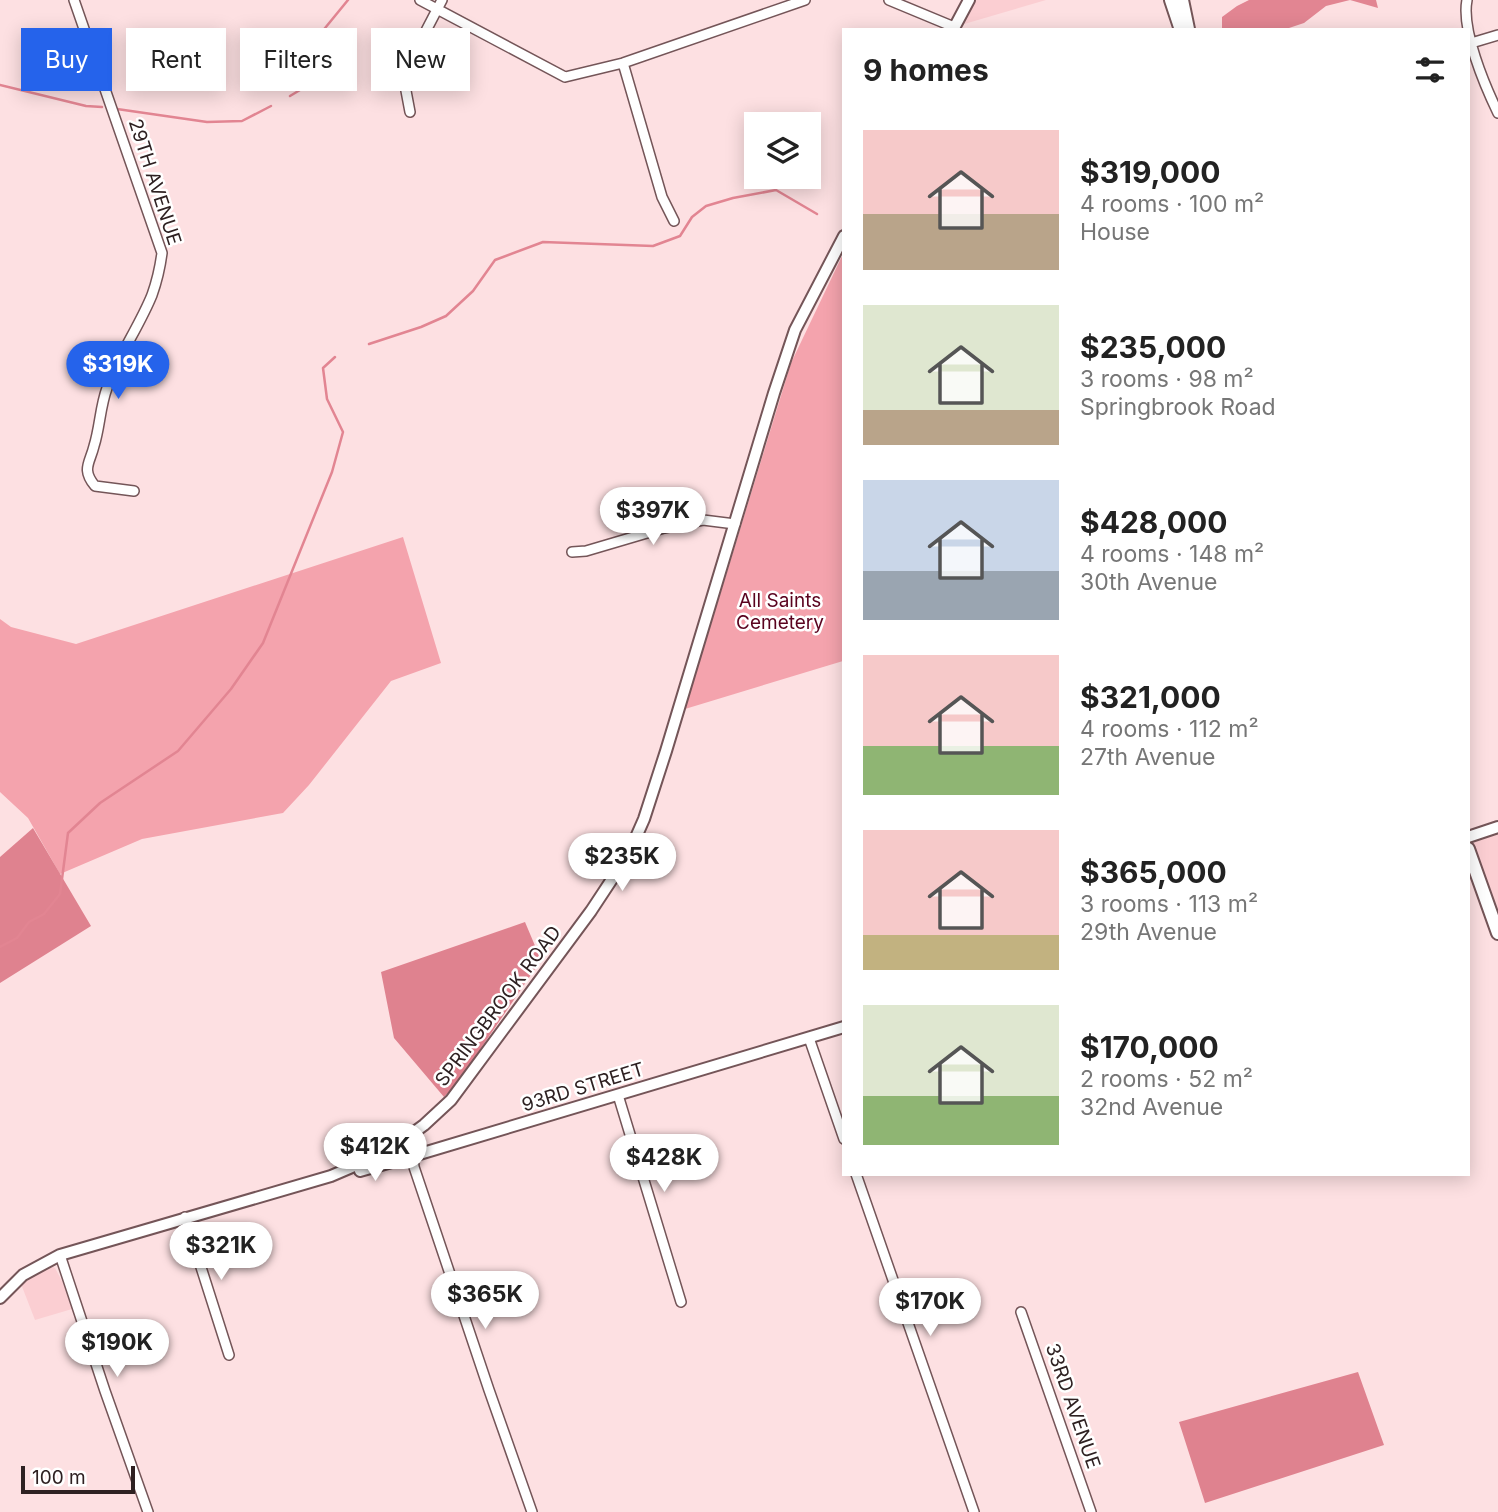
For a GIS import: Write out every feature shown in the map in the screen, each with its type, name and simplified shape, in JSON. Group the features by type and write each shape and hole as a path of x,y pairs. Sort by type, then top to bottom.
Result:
{"main road":[{"path":"1171,0 1180,28"},
{"path":"1182,0 1188,28"},
{"path":"1470,855 1498,933"}],"street":[{"name":"29TH AVENUE","path":"74,0 162,253 159,275 151,297 107,386 87,470 89,479 95,486 134,491"},
{"path":"420,0 565,77 623,63 805,0"},
{"path":"410,112 403,75 442,0"},
{"path":"888,0 954,28 969,0"},
{"path":"1467,0 1468,28"},
{"path":"1498,35 1470,43 1498,113"},
{"path":"623,63 663,197 674,221"},
{"name":"SPRINGBROOK ROAD","path":"0,1298 23,1275 60,1255 331,1176 380,1156 409,1137 451,1100 591,911 633,845 666,751 795,330 842,240"},
{"path":"572,552 586,551 664,528 703,520 735,524"},
{"path":"1470,836 1498,827"},
{"name":"93RD STREET","path":"331,1176 413,1156 842,1028"},
{"path":"809,1038 842,1133"},
{"path":"618,1095 681,1301"},
{"path":"409,1137 414,1167 532,1512"},
{"path":"857,1176 974,1512"},
{"path":"186,1217 229,1355"},
{"path":"60,1255 148,1512"},
{"name":"33RD AVENUE","path":"1021,1312 1091,1512"}],"shaded area":[{"path":"969,0 1046,0 954,27"},
{"path":"1249,0 1350,0 1326,6 1304,23 1289,28 1222,28 1222,17"},
{"path":"1350,0 1376,0 1378,8"},
{"path":"1498,827 1498,933 1470,855 1470,836"},
{"path":"33,828 91,926 0,983 0,857"},
{"path":"525,922 541,960 458,1082 444,1097 394,1038 381,972"},
{"path":"53,1267 63,1283 72,1309 35,1320 21,1284"},
{"path":"1358,1372 1384,1445 1205,1503 1179,1422"}],"green space":[{"name":"All Saints Cemetery","path":"842,256 842,661 685,709 791,363"},
{"path":"403,537 441,663 391,681 309,785 283,813 142,839 60,874 28,818 0,792 0,619 11,627 76,644"}],"waterway":[{"path":"290,96 310,84 318,67 321,33 348,0"},
{"path":"0,85 86,106 102,107"},
{"path":"117,109 207,122 242,121 271,106"},
{"path":"369,344 446,316 473,291 495,260 543,242 653,246 680,236 692,217 706,206 776,190 817,214"},
{"path":"0,947 17,938 29,922 44,914 60,894 68,833 100,803 178,751 231,689 263,643 332,472 343,432 327,399 323,368 335,357"}]}
